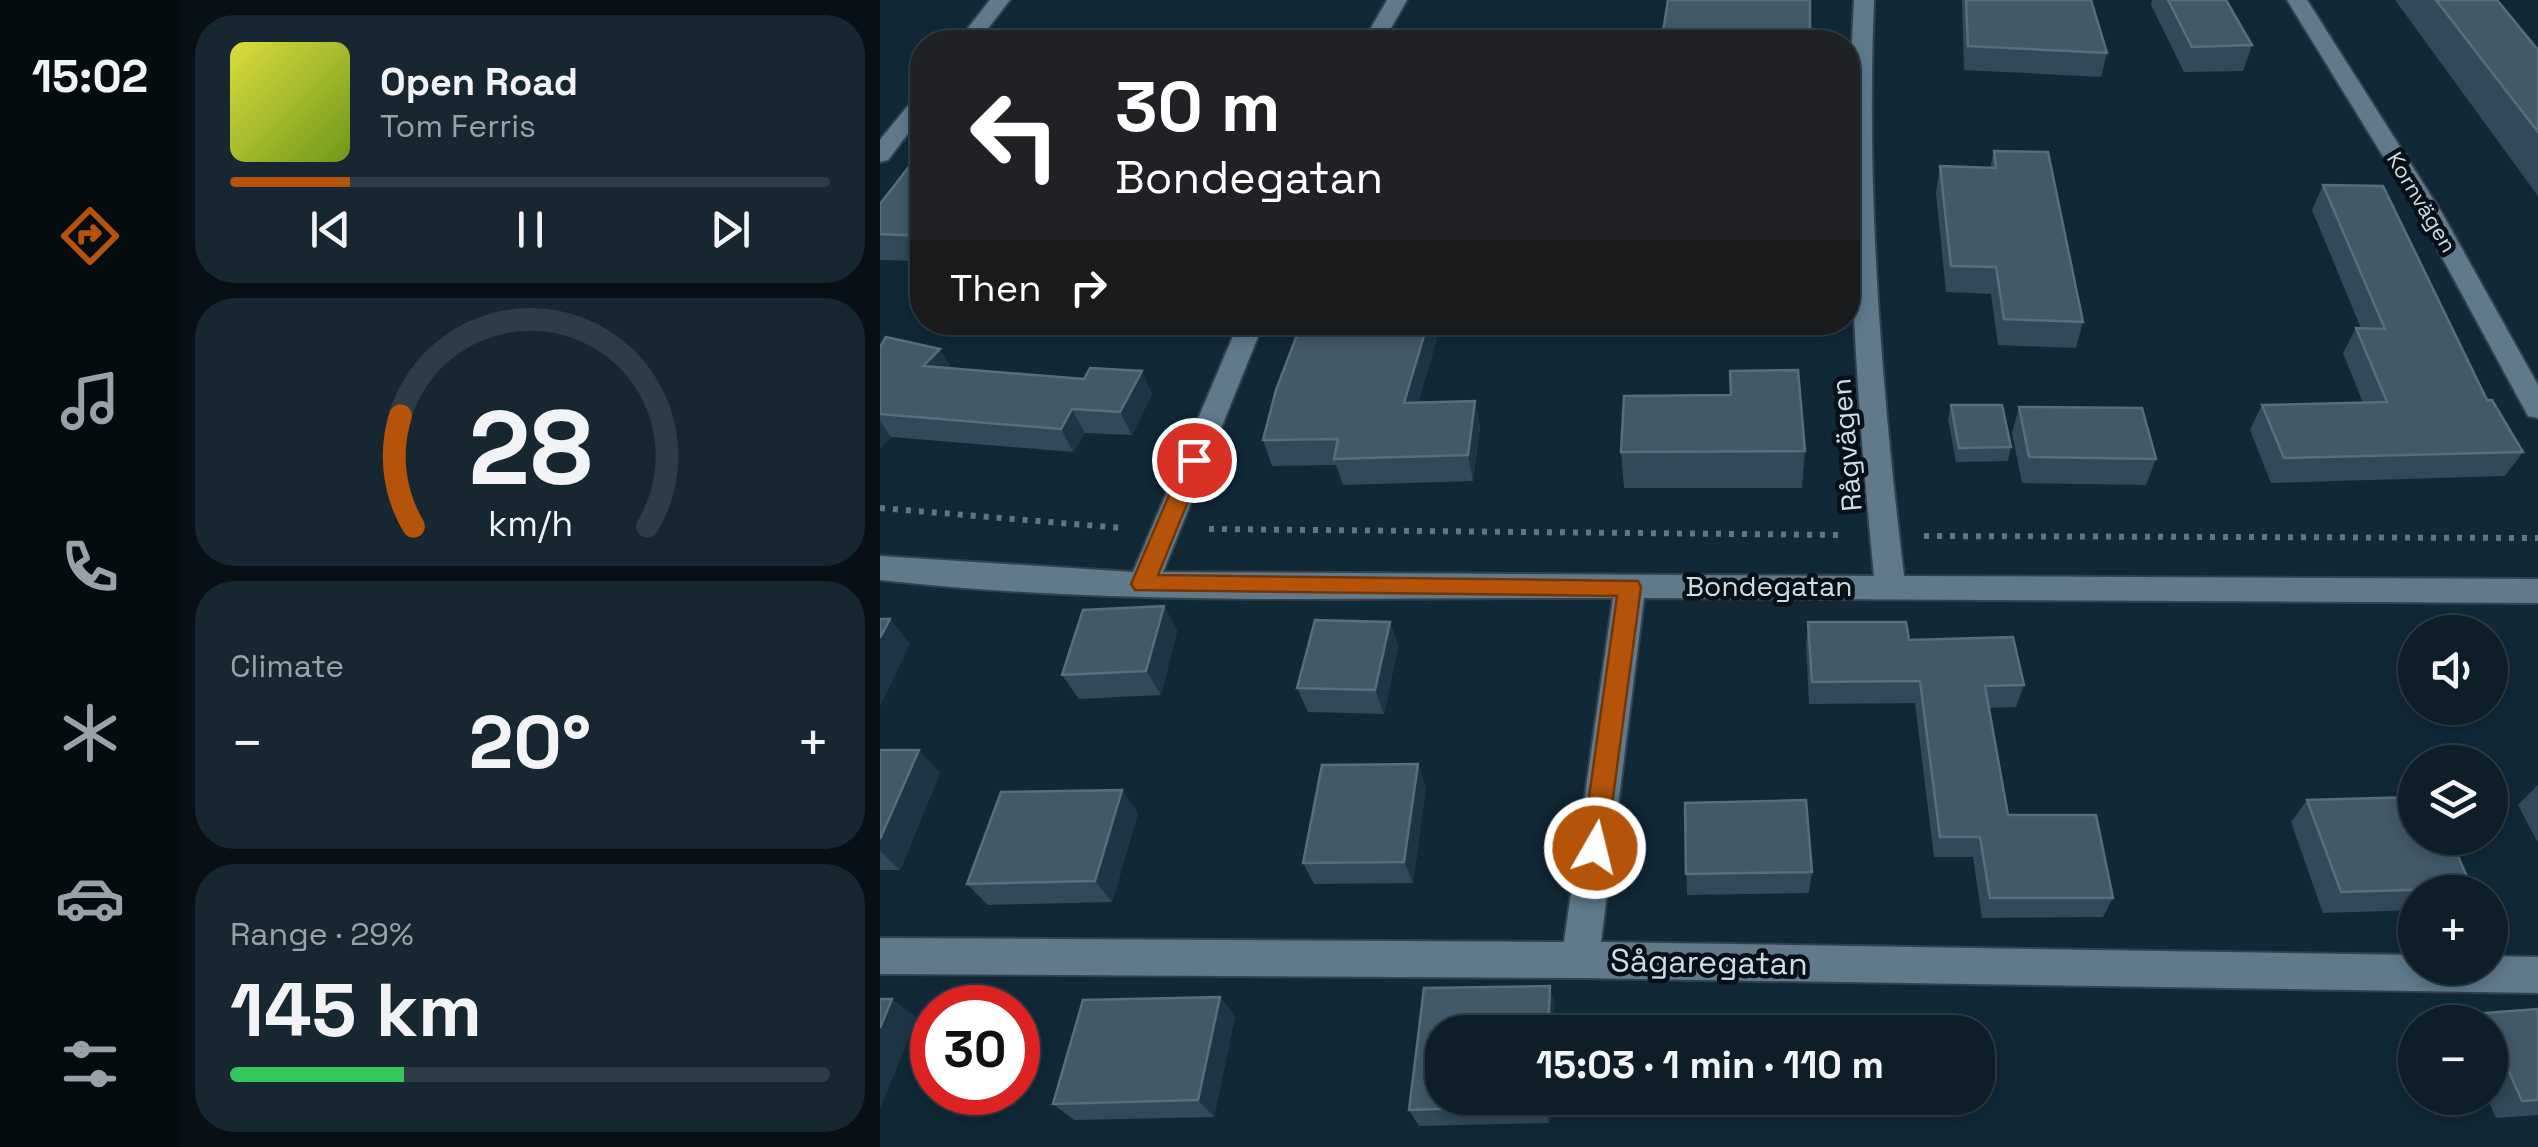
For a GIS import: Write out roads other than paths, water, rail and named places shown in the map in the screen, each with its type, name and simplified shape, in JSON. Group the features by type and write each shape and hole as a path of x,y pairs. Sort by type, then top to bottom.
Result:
{"street":[{"path":"977,30 1000,0"},
{"path":"1380,30 1397,0"},
{"name":"Rågvägen","path":"1860,83 1864,0"},
{"name":"Kornvägen","path":"2297,0 2430,213 2538,409"},
{"path":"880,155 910,116"},
{"name":"Rågvägen","path":"1860,170 1872,420 1890,585"},
{"path":"1143,584 1247,335"},
{"name":"Bondegatan","path":"880,568 1143,584 2538,591"},
{"path":"1580,960 1630,587"},
{"name":"Sågaregatan","path":"880,956 1580,960 2538,975"}]}
